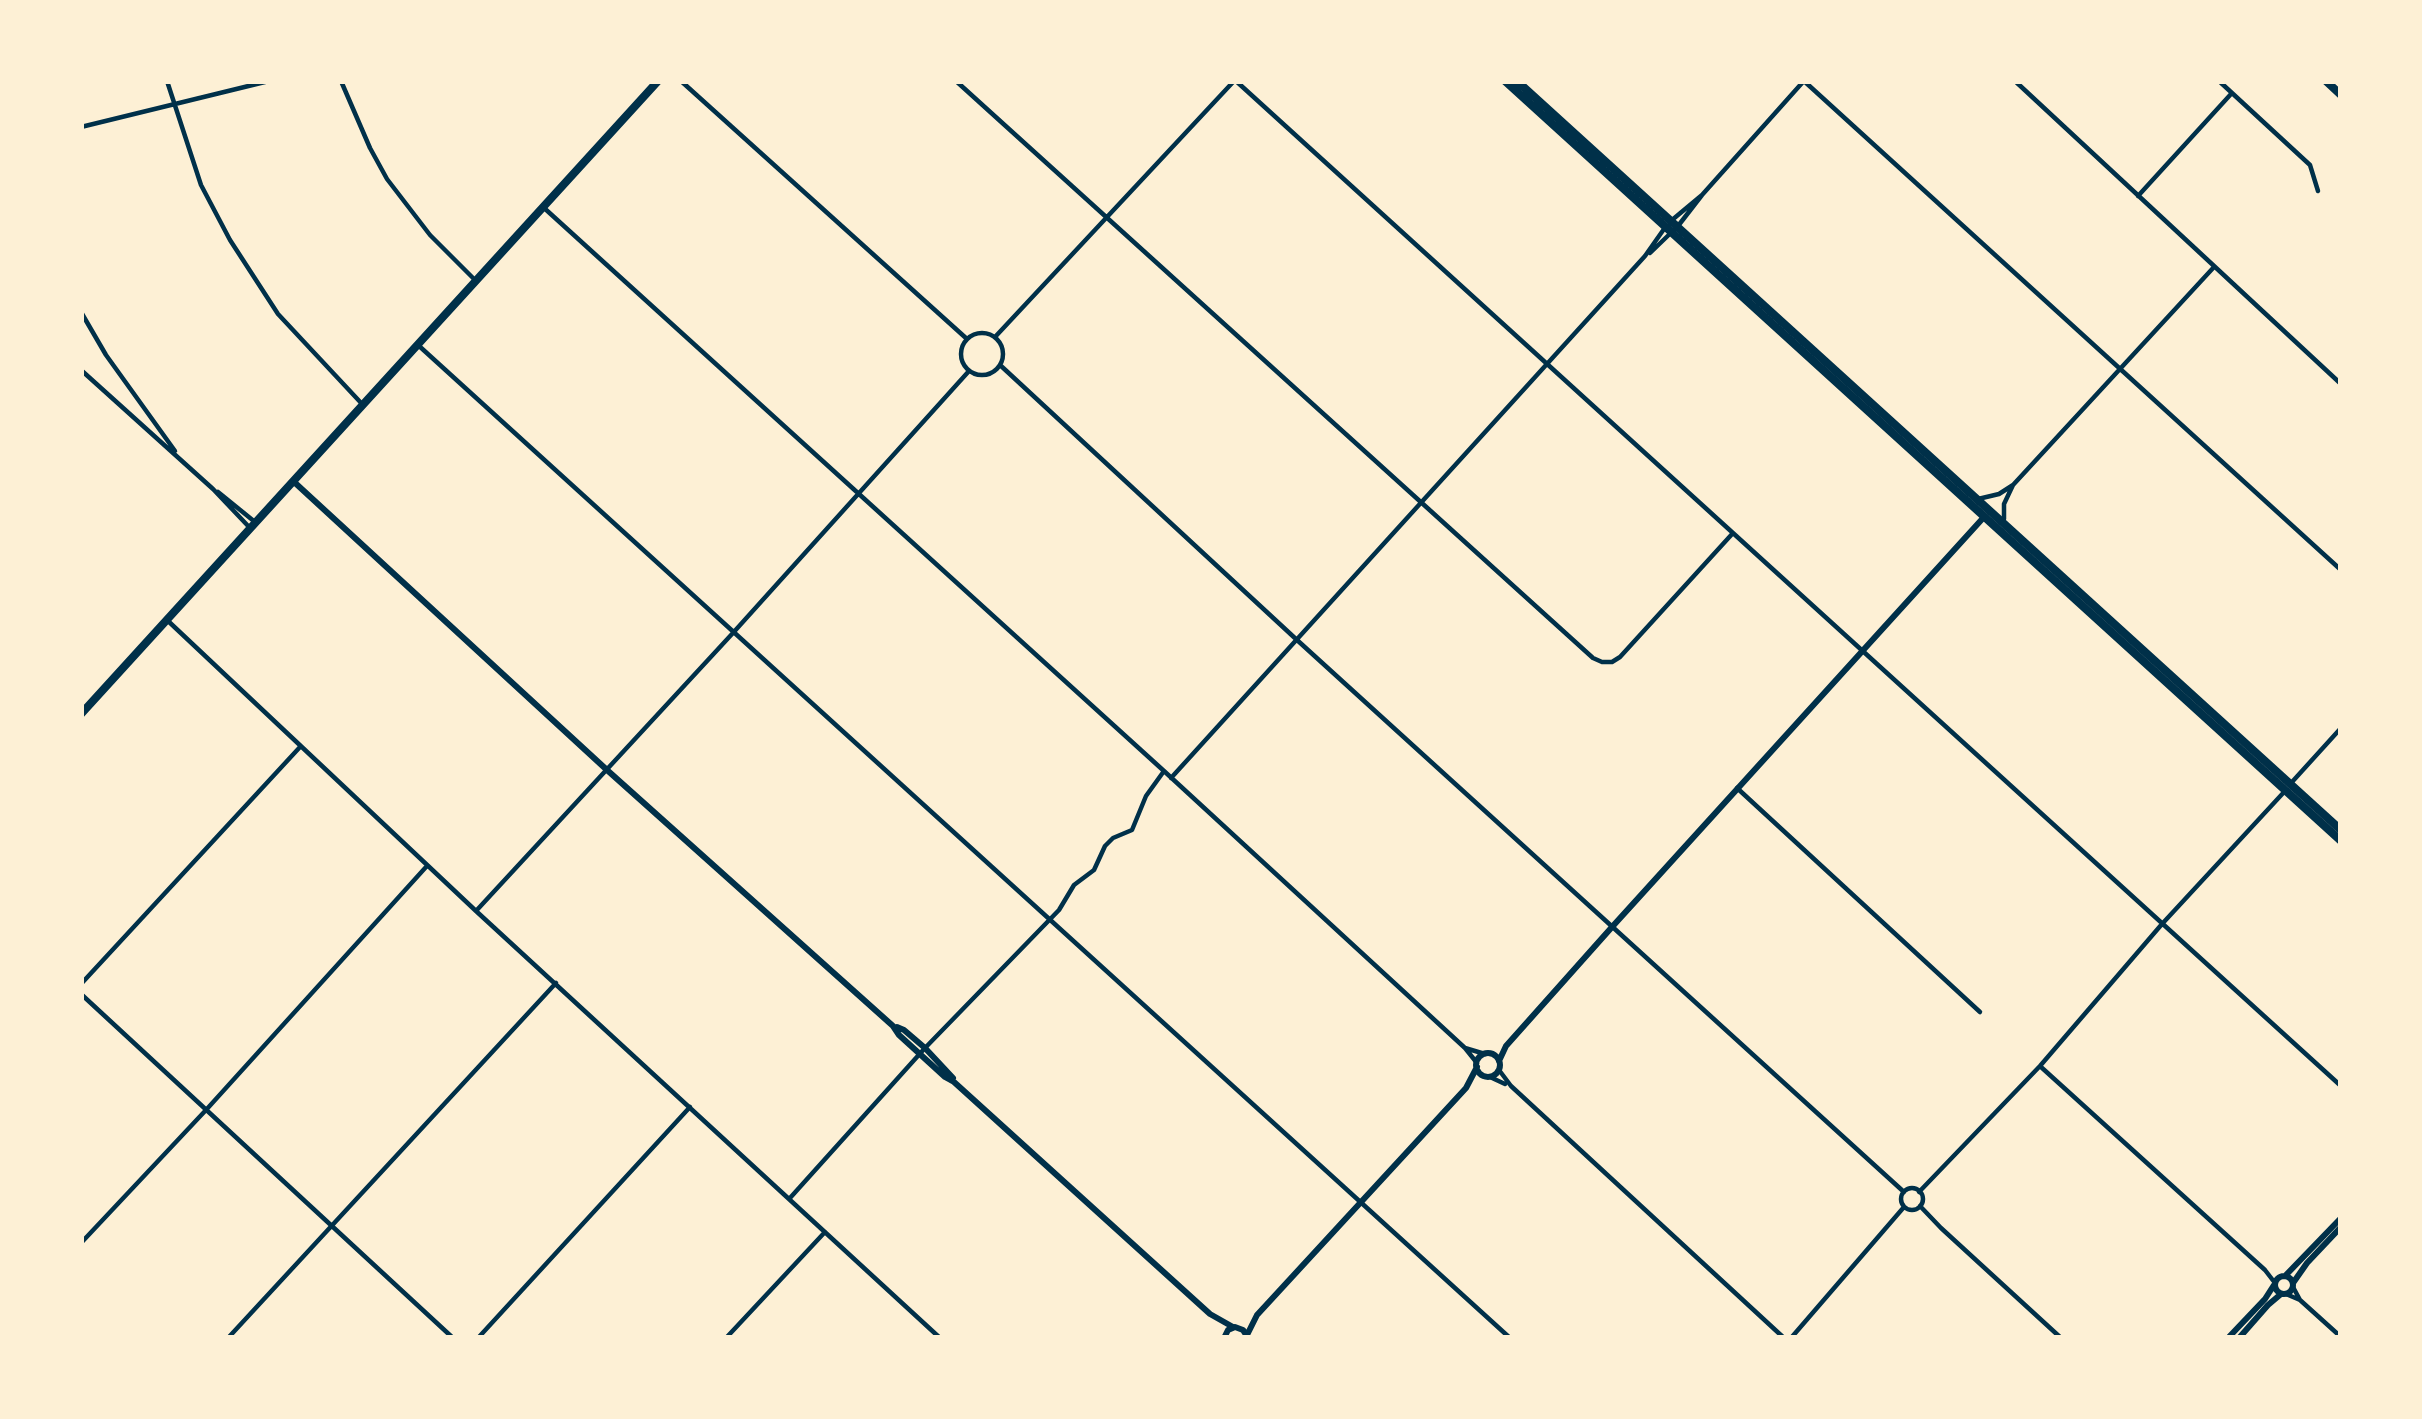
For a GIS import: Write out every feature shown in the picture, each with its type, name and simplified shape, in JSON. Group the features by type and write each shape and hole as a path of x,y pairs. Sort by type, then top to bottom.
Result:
{"main road":[{"path":"81,714 658,81"},
{"path":"1505,81 1978,499 1987,513 2005,524 2341,841"},
{"path":"1517,81 2288,787 2341,830"},
{"path":"2326,81 2341,95"},
{"path":"293,481 607,770 893,1026 904,1030 951,1073 954,1082 1210,1314 1243,1330 1247,1337"},
{"path":"1466,1088 1499,1065 1506,1046 1987,513"},
{"path":"1247,1337 1257,1315 1466,1088 1477,1065 1487,1054 1506,1046"},
{"path":"1487,1054 1494,1055 1499,1065"},
{"path":"1477,1065 1488,1076"},
{"path":"2228,1338 2341,1218"},
{"path":"2239,1338 2293,1285 2341,1227"},
{"path":"2279,1280 2293,1285"},
{"path":"2279,1280 2284,1294"},
{"path":"1210,1314 1225,1337 1257,1315"}],"street":[{"path":"166,81 202,184 230,240 259,286 312,352 363,405"},
{"path":"81,127 268,81"},
{"path":"341,81 387,179 430,235 476,281"},
{"path":"682,81 967,339"},
{"path":"956,81 1593,658 1612,662 1620,657 1733,533"},
{"path":"995,337 1235,81 2341,1086"},
{"path":"1172,778 1672,226 1685,206 1702,195 1804,81 2341,570"},
{"path":"2219,81 2309,165 2318,191"},
{"path":"2017,82 2341,384"},
{"path":"2138,196 2232,92"},
{"path":"543,207 1172,778 1465,1048 1477,1065"},
{"path":"1978,499 1996,496 2013,485 2214,267"},
{"path":"81,312 181,460"},
{"path":"981,332 995,337 1003,350 1000,365 983,375 969,370 961,349 967,339 981,332"},
{"path":"418,344 1510,1338"},
{"path":"1000,365 1904,1192"},
{"path":"81,370 252,525"},
{"path":"476,911 969,370"},
{"path":"2005,524 2004,504 2013,485"},
{"path":"166,620 940,1338"},
{"path":"1919,1192 2039,1066 2341,728"},
{"path":"81,984 300,747"},
{"path":"790,1198 922,1051 1049,920 1074,885 1094,870 1113,838 1135,826 1146,796 1164,771"},
{"path":"1737,788 1980,1012"},
{"path":"81,1243 428,866"},
{"path":"228,1338 556,983"},
{"path":"81,994 453,1338"},
{"path":"1465,1048 1487,1054"},
{"path":"1499,1065 1510,1086"},
{"path":"2039,1066 2279,1280"},
{"path":"1488,1076 1510,1086 1788,1338 1904,1207"},
{"path":"478,1338 690,1107"},
{"path":"1904,1192 1919,1192 1920,1206 1904,1207 1904,1192"},
{"path":"1920,1206 2061,1338"},
{"path":"726,1338 825,1232"},
{"path":"2293,1285 2300,1300"},
{"path":"2284,1294 2300,1300 2341,1337"}]}
